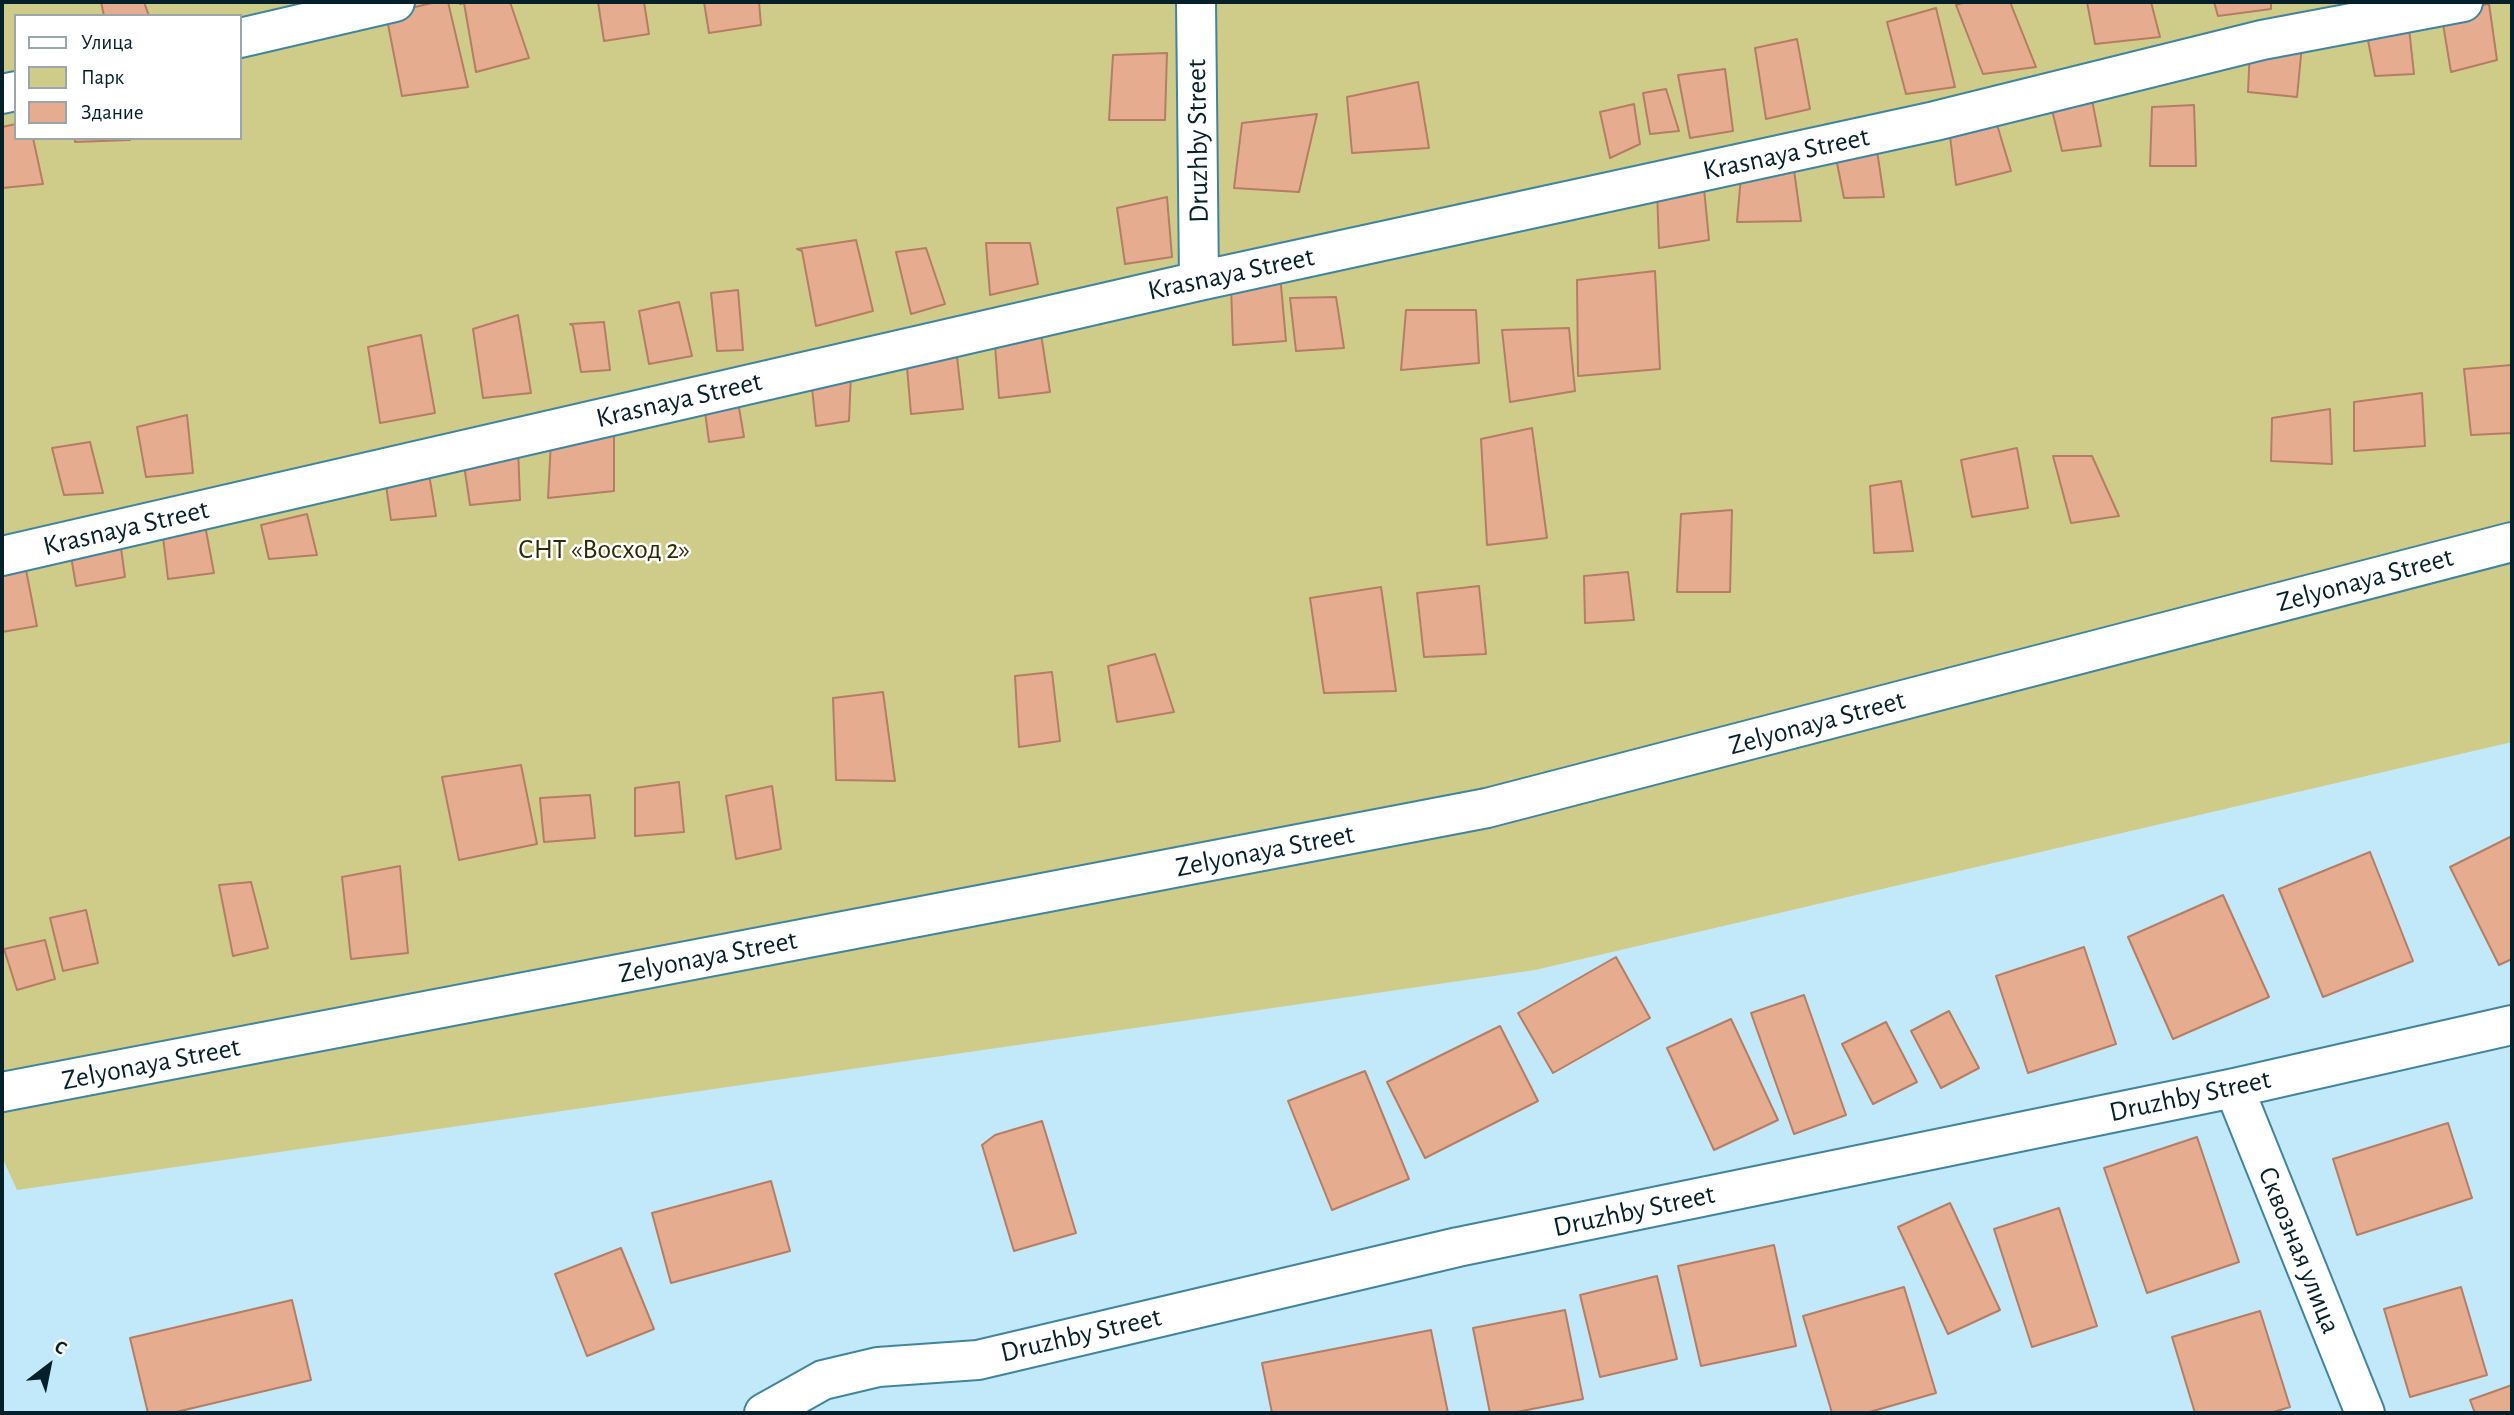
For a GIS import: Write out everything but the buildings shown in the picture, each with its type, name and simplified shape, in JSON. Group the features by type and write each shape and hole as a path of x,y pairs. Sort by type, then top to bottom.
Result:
{"street":[{"path":"242,38 395,2"},
{"name":"Druzhby Street","path":"1196,2 1199,281"},
{"name":"Krasnaya Street","path":"2,556 1199,281 1934,121 2262,40 2463,2"},
{"name":"Zelyonaya Street","path":"2,1092 1487,808 2512,542"},
{"name":"Druzhby Street","path":"764,1413 823,1380 878,1367 978,1360 1458,1247 2234,1088 2512,1025"},
{"name":"Сквозная улица","path":"2234,1088 2365,1413"}],"green space":[{"name":"СНТ «Восход 2»","path":"2,2 2512,2 2512,742 1535,970 17,1190 2,1157"}]}
